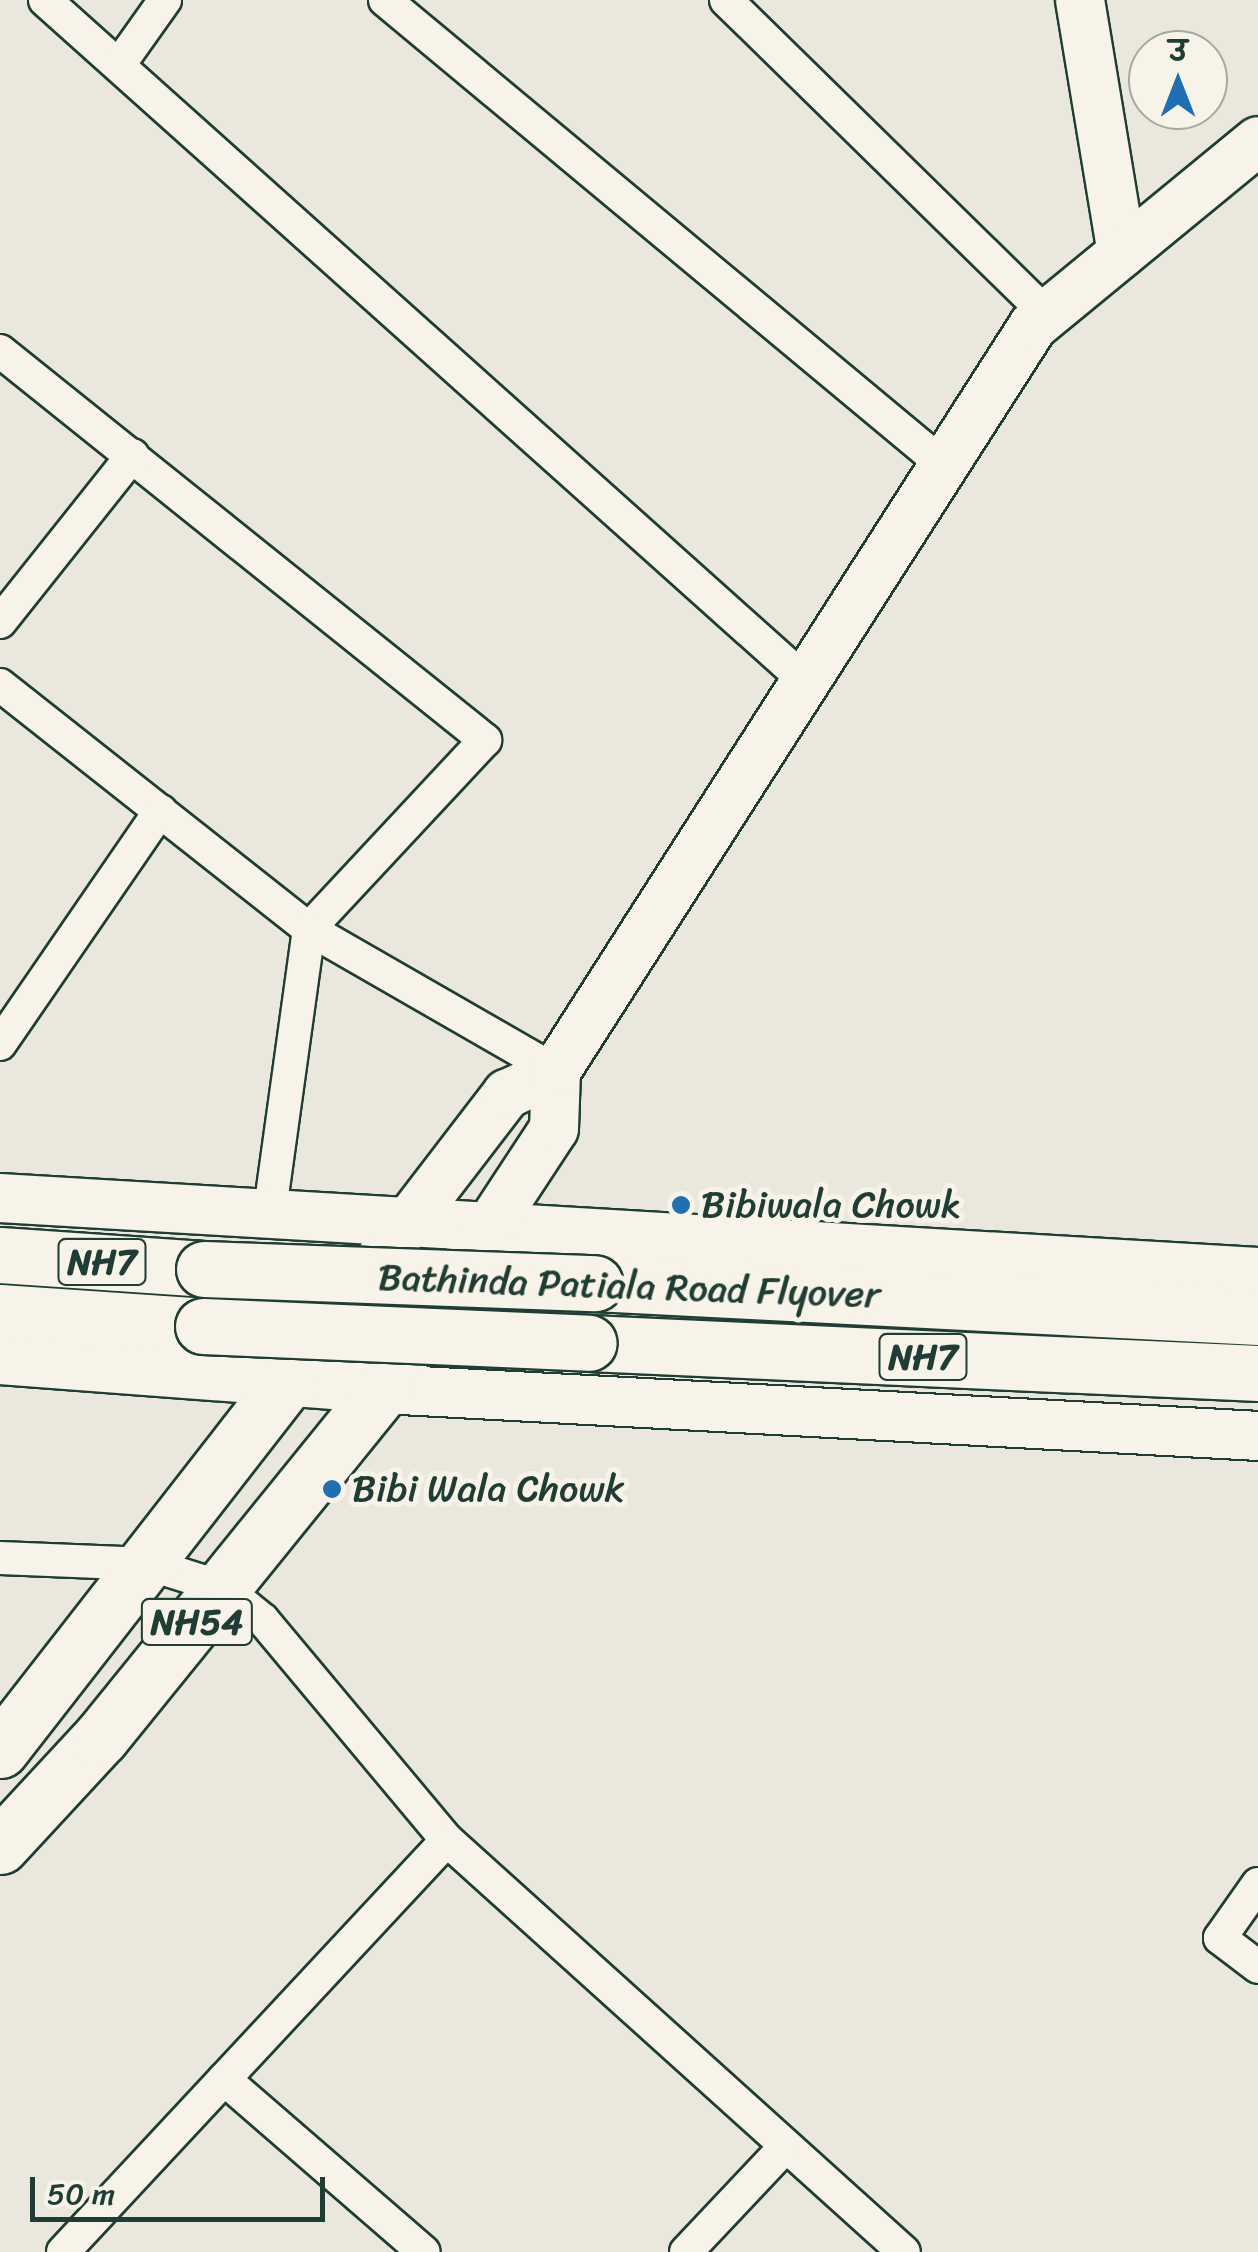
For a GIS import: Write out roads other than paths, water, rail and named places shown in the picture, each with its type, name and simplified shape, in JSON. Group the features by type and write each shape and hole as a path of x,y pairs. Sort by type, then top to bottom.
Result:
{"highway":[{"name":"Bathinda Patiala Road Flyover","path":"0,1255 1258,1317"},
{"name":"Bathinda Patiala Road Flyover","path":"0,1312 1258,1373"},
{"name":"NH54","path":"0,1750 288,1380"},
{"name":"NH54","path":"0,1846 102,1737 383,1389"}],"street":[{"path":"45,0 121,62 809,684"},
{"path":"121,62 165,0"},
{"path":"385,0 945,466"},
{"path":"726,0 1047,314"},
{"path":"760,0 767,38"},
{"path":"1080,0 1122,252"},
{"path":"383,1389 495,1226 554,1130 556,1071 809,684 1033,326 1258,141"},
{"path":"0,351 485,740 309,929 269,1217"},
{"path":"0,622 133,455"},
{"path":"0,685 309,929 556,1071"},
{"path":"0,1044 160,811"},
{"path":"288,1380 507,1094 556,1071"},
{"path":"0,1198 269,1217 409,1220 1258,1272"},
{"path":"0,1360 383,1389 1258,1436"},
{"path":"0,1558 148,1564 224,1588 263,1620 447,1840 784,2148 904,2252"},
{"path":"63,2252 447,1840"},
{"path":"1258,1884 1220,1938 1258,1967"},
{"path":"224,2079 424,2252"},
{"path":"686,2252 784,2148"}],"place":[{"name":"Bibiwala Chowk","path":"681,1205"},
{"name":"Bibi Wala Chowk","path":"332,1489"}]}
